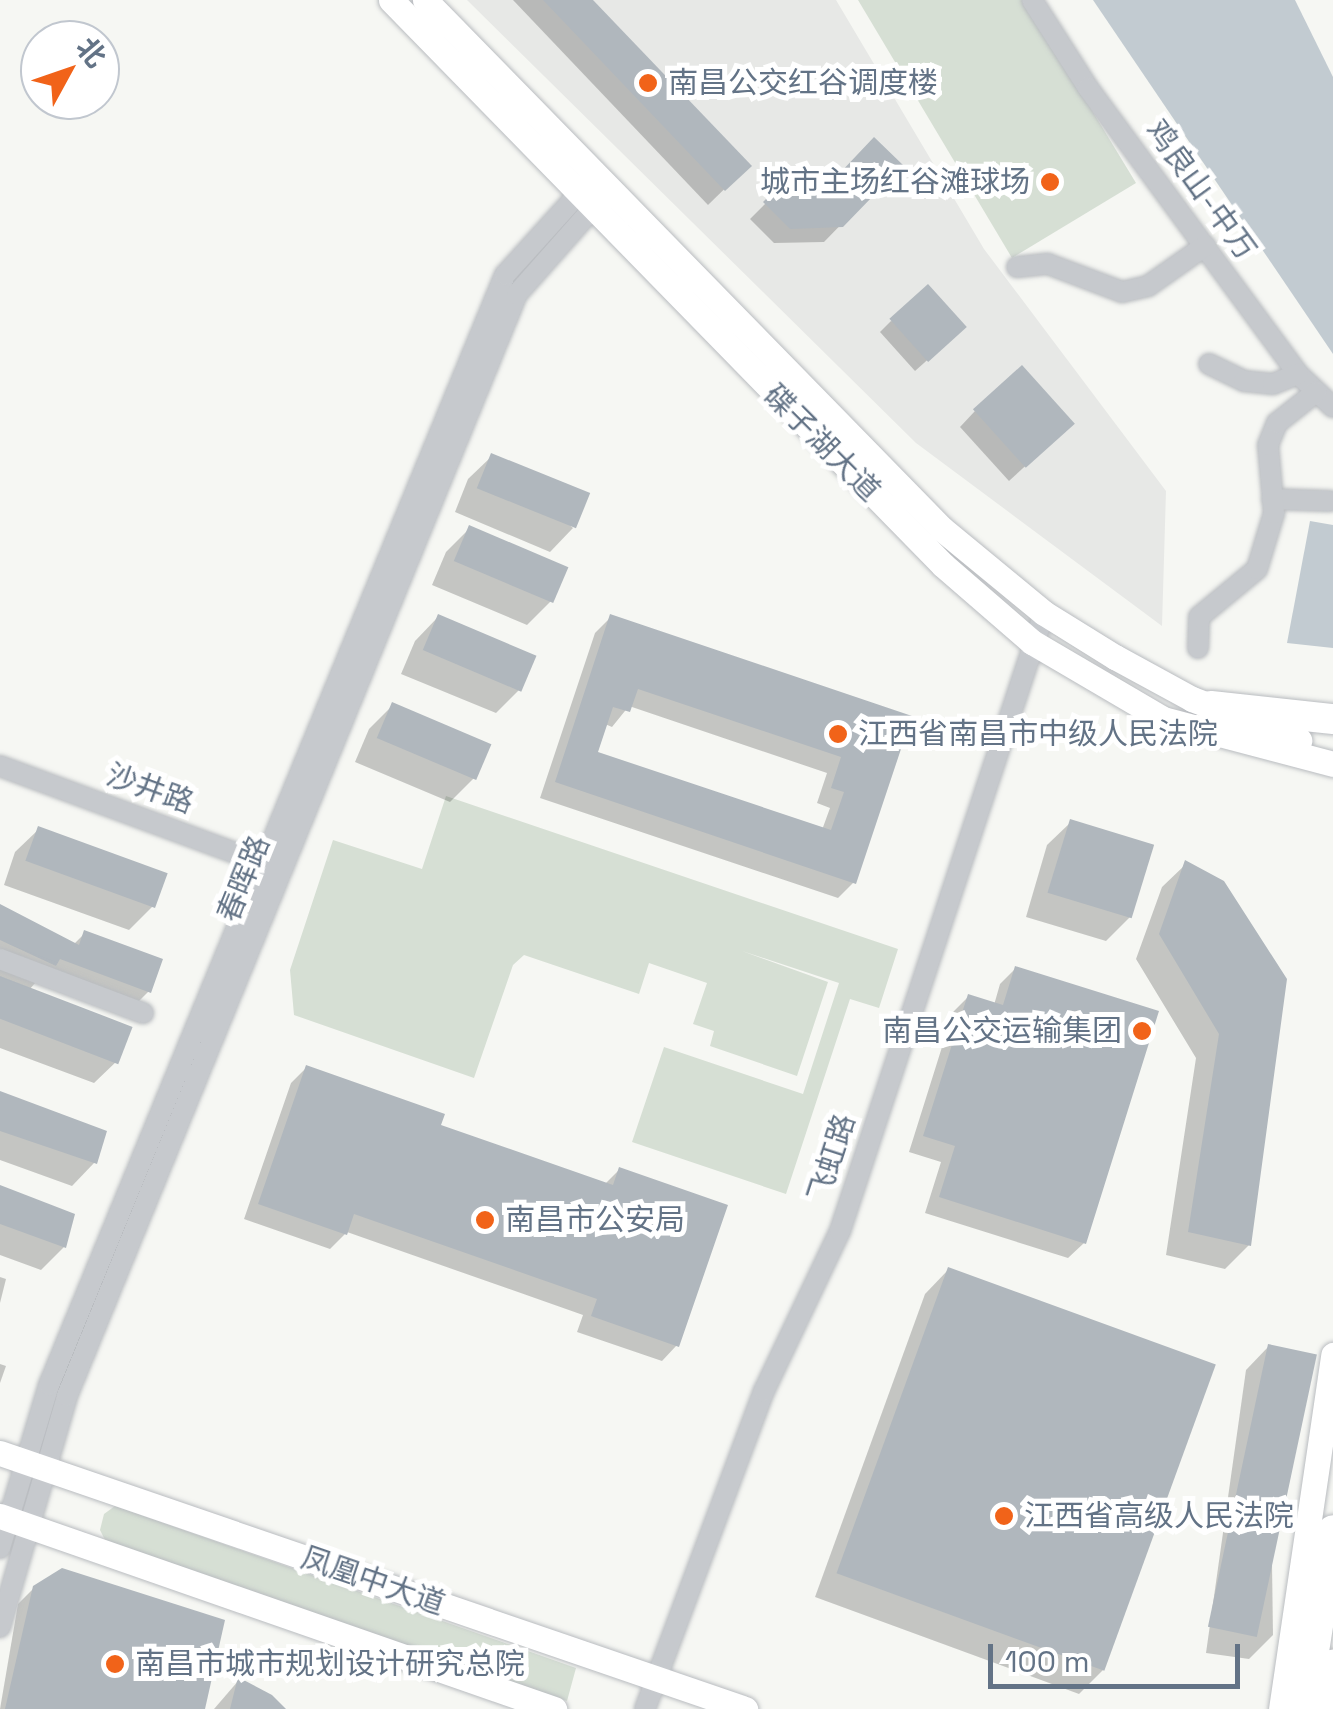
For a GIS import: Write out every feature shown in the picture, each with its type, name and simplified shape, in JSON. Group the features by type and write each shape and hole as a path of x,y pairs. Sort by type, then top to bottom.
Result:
{"highway":[{"path":"1210,706 1333,719"},
{"path":"1305,1709 1333,1530"},
{"path":"1326,1709 1333,1664"}],"main road":[{"name":"碟子湖大道","path":"391,0 942,566 1032,642 1163,719 1333,764"},
{"name":"碟子湖大道","path":"425,0 942,529 1044,612 1210,706 1333,748"},
{"path":"1282,1709 1333,1355"},
{"name":"凤凰中大道","path":"0,1454 745,1709"},
{"name":"凤凰中大道","path":"12,1520 554,1709"}],"street":[{"name":"鸡良山-中万","path":"1032,0 1298,374 1333,407"},
{"name":"春晖路","path":"0,1548 67,1396 505,275 604,181"},
{"path":"1017,267 1048,264 1122,292 1148,286 1205,246"},
{"path":"1210,364 1259,383 1298,374"},
{"path":"1198,648 1199,616 1257,569 1272,499 1268,445 1277,423 1316,392"},
{"path":"1272,499 1330,501"},
{"name":"飞虹路","path":"645,1709 764,1392 840,1231 1044,612"},
{"name":"沙井路","path":"0,766 272,866"},
{"path":"0,959 143,1012"},
{"name":"春晖路","path":"0,1627 12,1520"}],"shaded area":[{"path":"467,0 836,0 984,249 1166,491 1162,626 916,443"},
{"path":"858,0 1025,0 1136,183 1012,258"},
{"path":"1093,0 1295,0 1333,77 1333,354"},
{"path":"1310,521 1333,525 1333,648 1287,643"},
{"path":"446,796 898,949 879,1008 850,999 786,1194 632,1142 664,1047 803,1094 839,983 742,951 828,982 797,1076 710,1046 714,1031 693,1024 707,983 649,963 639,994 524,955 513,965 474,1078 294,1015 290,970 333,840 422,869"},
{"path":"115,1506 576,1668 567,1701 106,1542 100,1530 104,1514"}],"building":[{"name":"南昌公交红谷调度楼","path":"543,0 593,0 752,166 725,191"},
{"path":"874,137 903,165 843,227 790,229 763,202 788,177 804,193 821,193"},
{"path":"928,284 967,327 928,362 889,319"},
{"path":"1022,365 1075,424 1026,468 973,409"},
{"path":"491,453 590,493 576,528 477,488"},
{"path":"469,525 568,567 553,603 454,561"},
{"path":"438,614 536,656 521,692 423,650"},
{"name":"江西省南昌市中级人民法院","path":"610,614 912,716 856,884 555,782","holes":["638,689 841,757 831,788 844,792 831,830 598,752 613,707 630,712"]},
{"path":"392,702 491,744 476,780 377,738"},
{"path":"1070,819 1154,845 1132,918 1047,893"},
{"path":"38,826 168,873 155,908 25,861"},
{"path":"1185,860 1224,881 1287,979 1251,1246 1188,1232 1219,1034 1159,934"},
{"path":"0,904 79,945 84,930 163,959 151,993 60,959 56,966 0,940"},
{"path":"1015,966 1159,1011 1086,1244 939,1197 955,1146 923,1136 968,994 1003,1005"},
{"path":"0,976 133,1027 118,1064 0,1019"},
{"path":"306,1065 445,1114 441,1125 613,1185 619,1167 728,1205 679,1347 591,1316 597,1299 354,1214 347,1235 258,1204"},
{"path":"0,1091 107,1131 97,1164 0,1131"},
{"path":"0,1185 75,1214 66,1248 0,1224"},
{"path":"948,1267 1216,1364 1104,1671 837,1573"},
{"path":"1268,1344 1317,1354 1257,1637 1208,1627"},
{"name":"南昌市城市规划设计研究总院","path":"62,1568 225,1620 205,1709 5,1709 33,1586"},
{"path":"238,1677 272,1695 286,1709 230,1709"}],"place":[{"name":"南昌公交红谷调度楼","path":"648,83"},
{"name":"城市主场红谷滩球场","path":"1050,182"},
{"name":"江西省南昌市中级人民法院","path":"838,734"},
{"name":"南昌公交运输集团","path":"1142,1031"},
{"name":"南昌市公安局","path":"485,1220"},
{"name":"江西省高级人民法院","path":"1004,1516"},
{"name":"南昌市城市规划设计研究总院","path":"115,1664"}]}
